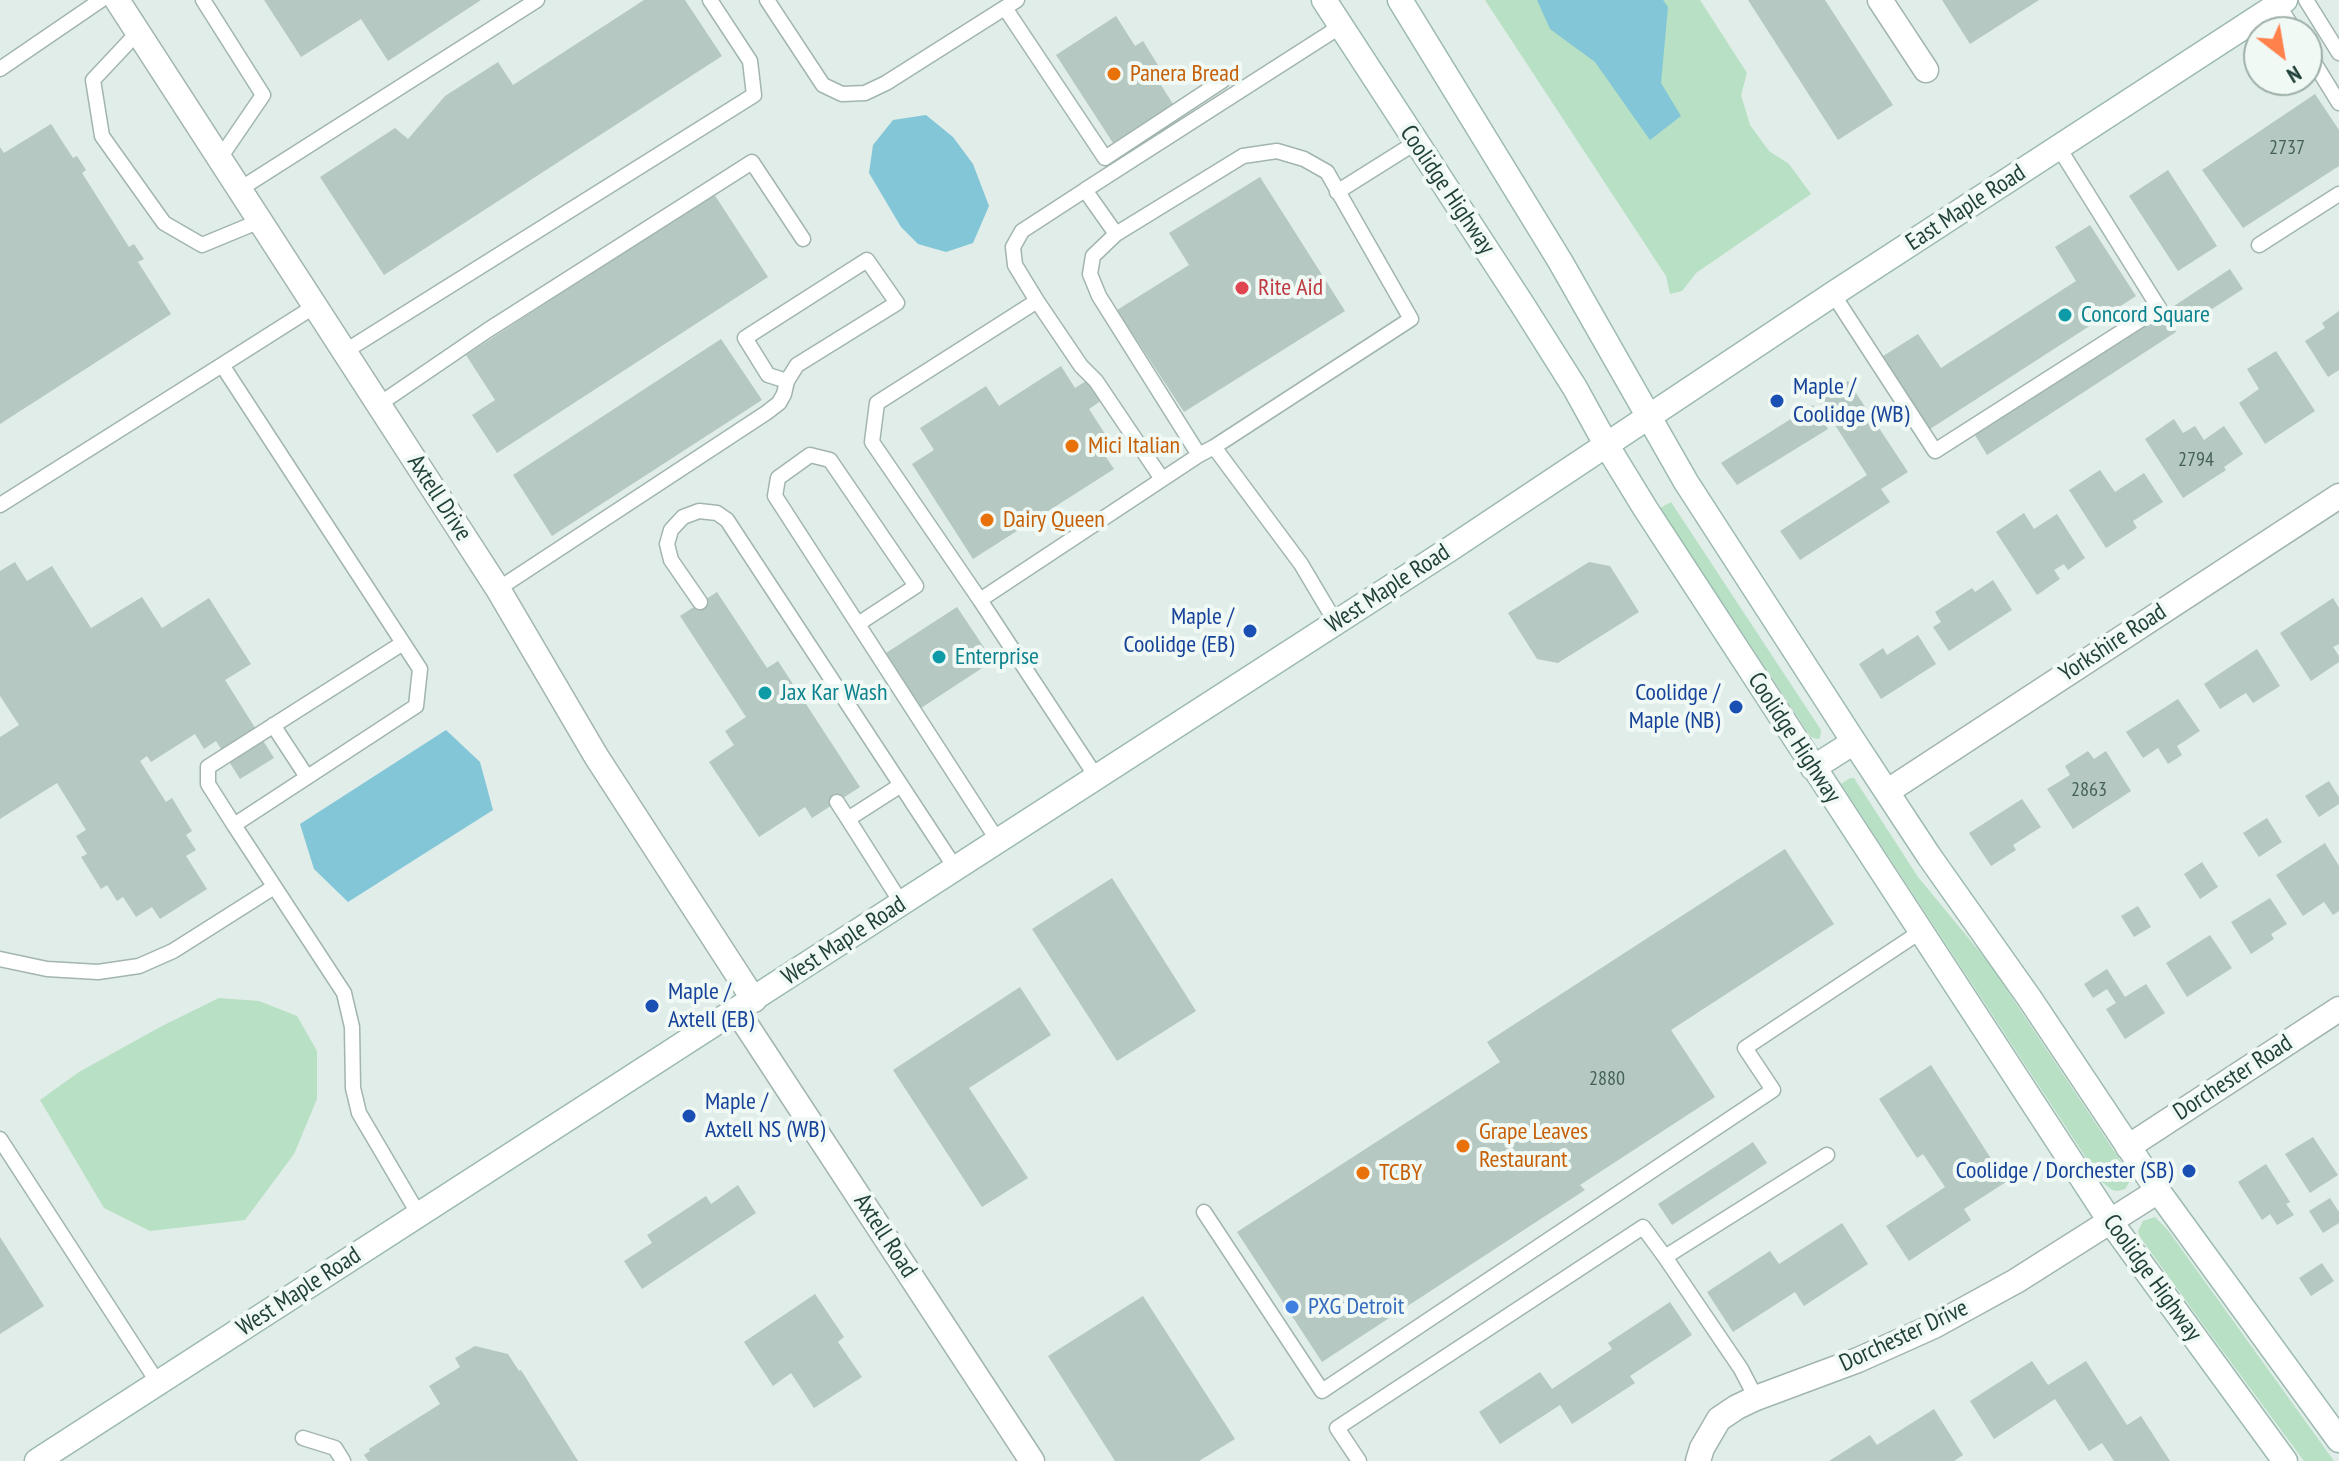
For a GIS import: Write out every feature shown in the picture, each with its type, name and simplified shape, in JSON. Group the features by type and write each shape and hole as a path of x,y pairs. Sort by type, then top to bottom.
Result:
{"main road":[{"name":"Axtell Drive","path":"117,0 498,589 746,1005"},
{"name":"Coolidge Highway","path":"1324,0 1538,328 1607,446 1813,768 2110,1221 2285,1461"},
{"path":"1383,0 1390,10 1417,30"},
{"name":"Coolidge Highway","path":"1400,0 1560,261 1686,482 1854,742 2158,1191 2339,1440"},
{"path":"1885,2 1926,70"},
{"name":"East Maple Road","path":"1648,417 2282,2"},
{"name":"West Maple Road","path":"37,1461 1097,778 1648,417"},
{"name":"Yorkshire Road","path":"1888,791 2339,496"},
{"path":"1813,768 1854,742"},
{"name":"Axtell Road","path":"746,1005 1032,1461"},
{"name":"Dorchester Road","path":"2128,1147 2339,1009"},
{"path":"2110,1221 2158,1191"},
{"name":"Dorchester Drive","path":"1700,1454 1719,1419 1756,1398 1918,1334 2016,1281 2110,1221"}],"lane":[{"path":"0,69 101,0"},
{"path":"203,0 263,95 220,158"},
{"path":"240,189 537,0"},
{"path":"344,352 754,95 750,61 710,0"},
{"path":"767,0 823,85 842,94 865,93 886,83 1011,4 1105,158 1222,81"},
{"path":"2306,0 2339,53"},
{"path":"1162,479 1037,301 1015,265 1013,247 1022,231 1341,26"},
{"path":"138,32 93,80 102,136 164,223 202,245 260,221"},
{"path":"2323,77 2339,103"},
{"path":"1337,192 1415,143"},
{"path":"1833,294 1935,451 2159,308 2059,148"},
{"path":"980,600 1411,319 1327,172 1304,159 1277,151 1243,156 1116,234 1093,256 1090,274 1099,296 1199,455"},
{"path":"378,405 488,330 752,162 803,239"},
{"path":"1085,190 1116,234"},
{"path":"2259,245 2339,194"},
{"path":"498,589 766,413 779,403 797,365 897,303 867,260 745,338 768,375 787,381"},
{"path":"1037,301 877,403 872,442 1097,778"},
{"path":"0,505 315,306"},
{"path":"222,365 420,669 416,706 234,825"},
{"path":"1214,447 1301,564 1336,623"},
{"path":"858,624 916,586 830,460 810,455 778,478 775,496 998,841"},
{"path":"700,602 671,560 667,544 671,530 683,517 699,511 717,513 727,520 956,869"},
{"path":"403,643 208,767 208,784 344,993 352,1027 353,1088 359,1113 419,1215"},
{"path":"273,725 307,777"},
{"path":"848,819 901,785"},
{"path":"837,802 902,904"},
{"path":"0,959 47,969 98,972 139,966 173,951 274,887"},
{"path":"1204,1212 1322,1391 1773,1090 1745,1048 1920,932"},
{"path":"0,1139 158,1383"},
{"path":"1665,1257 1827,1155"},
{"path":"1359,1461 1337,1428 1643,1227 1741,1369 1756,1398"},
{"path":"303,1438 335,1448 343,1461"}],"green space":[{"path":"1485,0 1700,0 1747,73 1741,95 1750,125 1769,151 1789,164 1811,194 1696,273 1682,291 1670,294 1666,276"},
{"path":"1671,502 1821,730 1820,738 1811,737 1660,508"},
{"path":"1854,778 1918,877 1989,963 2128,1172 2130,1181 2125,1189 2112,1190 2102,1182 1841,784"},
{"path":"219,998 259,1001 297,1016 317,1051 317,1099 294,1154 245,1220 150,1231 104,1208 40,1100 79,1072"},
{"path":"2155,1217 2167,1229 2334,1461 2304,1461 2205,1327 2140,1237 2138,1231 2143,1221"}],"water":[{"path":"1537,0 1663,0 1668,7 1661,83 1681,116 1650,140 1595,62 1550,29"},
{"path":"926,115 953,137 973,164 989,206 973,243 946,252 918,244 901,227 869,173 873,145 893,120"},
{"path":"446,730 480,762 493,810 348,902 314,869 300,824"}],"building":[{"path":"264,0 481,0 388,61 361,19 301,57"},
{"path":"644,0 685,0 722,56 384,275 320,177 395,128 408,139 445,96 498,62 513,85"},
{"path":"1748,0 1825,0 1893,105 1838,140"},
{"path":"1942,0 2039,0 1970,44"},
{"path":"1116,16 1135,46 1143,41 1161,70 1154,74 1173,104 1113,143 1056,55"},
{"path":"2312,96 2316,96 2339,130 2339,166 2243,228 2202,170"},
{"path":"51,124 73,158 77,156 86,170 82,173 129,247 134,244 144,259 138,262 171,314 0,424 0,147 4,153"},
{"path":"2168,170 2217,246 2178,271 2129,196"},
{"name":"Rite Aid","path":"1260,177 1345,311 1184,412 1117,310 1189,265 1169,233"},
{"path":"714,194 768,277 497,453 472,415 495,400 466,355"},
{"name":"Concord Square","path":"2090,225 2136,296 1927,431 1880,358 1918,334 1941,368 2076,281 2055,247"},
{"path":"2230,269 2243,289 2187,325 2174,306"},
{"path":"2339,311 2339,370 2328,377 2305,341 2325,328 2322,323"},
{"path":"2163,313 2176,332 1987,455 1975,435"},
{"path":"721,339 762,400 552,536 513,475"},
{"path":"2276,351 2315,411 2265,444 2239,403 2259,389 2247,369"},
{"path":"1061,366 1075,388 1091,378 1105,398 1089,409 1116,451 1106,457 1114,469 973,559 912,464 934,450 920,428 986,386 999,406"},
{"path":"1848,381 1908,472 1881,489 1890,502 1800,560 1780,531 1867,475 1819,400"},
{"path":"1813,405 1828,429 1737,485 1721,463"},
{"path":"2174,419 2183,433 2195,426 2204,440 2224,426 2243,454 2224,467 2226,470 2183,498 2145,439"},
{"path":"2100,470 2115,492 2144,473 2163,502 2133,521 2137,528 2106,548 2069,490"},
{"path":"2024,513 2034,529 2057,514 2085,558 2068,570 2064,564 2054,570 2060,579 2037,595 1996,532"},
{"path":"15,562 27,581 52,566 91,628 142,597 162,628 209,598 251,664 225,680 274,758 240,779 216,741 204,749 195,734 151,762 147,756 140,761 166,802 172,798 192,831 186,835 196,850 186,856 207,889 160,919 152,907 136,917 123,897 117,901 107,885 101,889 81,857 87,854 76,836 86,830 57,783 0,819 0,737 19,725 0,696 0,571"},
{"path":"1589,562 1610,566 1639,612 1558,663 1537,659 1508,613"},
{"path":"1993,580 2012,610 1949,651 1933,627 1941,622 1935,612 1972,588 1975,592"},
{"name":"Jax Kar Wash","path":"717,592 767,668 778,661 860,787 812,818 805,807 759,837 709,762 734,745 725,731 746,717 680,616"},
{"path":"2333,598 2339,608 2339,644 2333,647 2339,662 2311,681 2280,633"},
{"name":"Enterprise","path":"957,607 993,661 921,708 886,653"},
{"path":"1918,635 1936,664 1881,699 1859,664 1883,648 1887,655"},
{"path":"2257,649 2280,686 2253,703 2246,693 2220,709 2204,684"},
{"path":"2178,699 2200,731 2177,746 2182,755 2168,764 2158,748 2143,758 2126,732"},
{"path":"2088,751 2094,759 2106,751 2131,791 2073,829 2047,789 2070,775 2065,766"},
{"path":"2329,781 2339,797 2339,804 2319,817 2305,796"},
{"path":"2022,799 2041,827 2013,845 2016,850 1991,866 1969,833"},
{"path":"2267,818 2282,842 2259,857 2243,833"},
{"path":"2325,843 2339,866 2339,911 2333,915 2324,902 2303,916 2276,875"},
{"path":"1785,849 1834,924 1671,1030 1715,1097 1580,1185 1585,1190 1322,1362 1237,1232 1500,1062 1487,1042"},
{"path":"2202,862 2218,887 2200,899 2184,874"},
{"path":"1112,878 1196,1011 1117,1061 1032,929"},
{"path":"2270,898 2287,924 2271,934 2274,939 2251,954 2231,922"},
{"path":"2138,906 2151,927 2134,937 2121,916"},
{"path":"2210,935 2232,968 2187,997 2166,963"},
{"path":"2107,969 2125,997 2146,984 2165,1013 2125,1039 2106,1009 2116,1003 2107,989 2093,998 2084,984"},
{"path":"1020,987 1051,1035 969,1088 1028,1178 982,1207 893,1070"},
{"path":"1931,1065 2006,1182 1964,1209 1971,1220 1909,1261 1886,1226 1945,1187 1923,1154 1917,1158 1879,1099"},
{"path":"2313,1137 2338,1175 2310,1193 2285,1154"},
{"path":"1753,1142 1767,1163 1672,1225 1658,1204"},
{"path":"2266,1164 2290,1202 2286,1204 2294,1215 2277,1225 2270,1214 2262,1220 2238,1182"},
{"path":"738,1185 756,1213 642,1289 624,1261 652,1243 647,1235 706,1196 711,1204"},
{"path":"2330,1198 2339,1212 2339,1223 2323,1233 2309,1211"},
{"path":"1842,1223 1868,1264 1804,1306 1795,1292 1733,1332 1707,1292 1770,1251 1779,1264"},
{"path":"0,1237 44,1306 0,1334"},
{"path":"2322,1263 2334,1281 2311,1296 2299,1278"},
{"path":"815,1294 844,1337 838,1342 862,1377 814,1408 791,1373 773,1386 744,1342"},
{"path":"1143,1296 1235,1439 1199,1461 1115,1461 1048,1356"},
{"path":"1670,1302 1692,1335 1630,1376 1635,1383 1572,1424 1560,1405 1500,1444 1479,1412 1540,1372 1552,1389 1612,1349 1608,1343"},
{"path":"475,1346 508,1354 578,1461 368,1461 364,1455 369,1449 440,1404 429,1386 460,1367 455,1358"},
{"path":"2032,1361 2048,1385 2086,1361 2127,1425 2141,1416 2170,1461 2114,1461 2102,1443 2089,1451 2055,1399 1994,1439 1970,1401"},
{"path":"1934,1409 1963,1455 1954,1461 1829,1461 1870,1435 1877,1445"}],"place":[{"name":"Panera Bread","path":"1114,74"},
{"name":"Rite Aid","path":"1242,288"},
{"name":"Concord Square","path":"2065,315"},
{"name":"Maple / Coolidge (WB)","path":"1777,401"},
{"name":"Mici Italian","path":"1072,446"},
{"name":"Dairy Queen","path":"987,520"},
{"name":"Maple / Coolidge (EB)","path":"1250,631"},
{"name":"Enterprise","path":"939,657"},
{"name":"Jax Kar Wash","path":"765,693"},
{"name":"Coolidge / Maple (NB)","path":"1736,707"},
{"name":"Maple / Axtell (EB)","path":"652,1006"},
{"name":"Maple / Axtell NS (WB)","path":"689,1116"},
{"name":"Grape Leaves Restaurant","path":"1463,1146"},
{"name":"Coolidge / Dorchester (SB)","path":"2189,1171"},
{"name":"TCBY","path":"1363,1173"},
{"name":"PXG Detroit","path":"1292,1307"}]}
